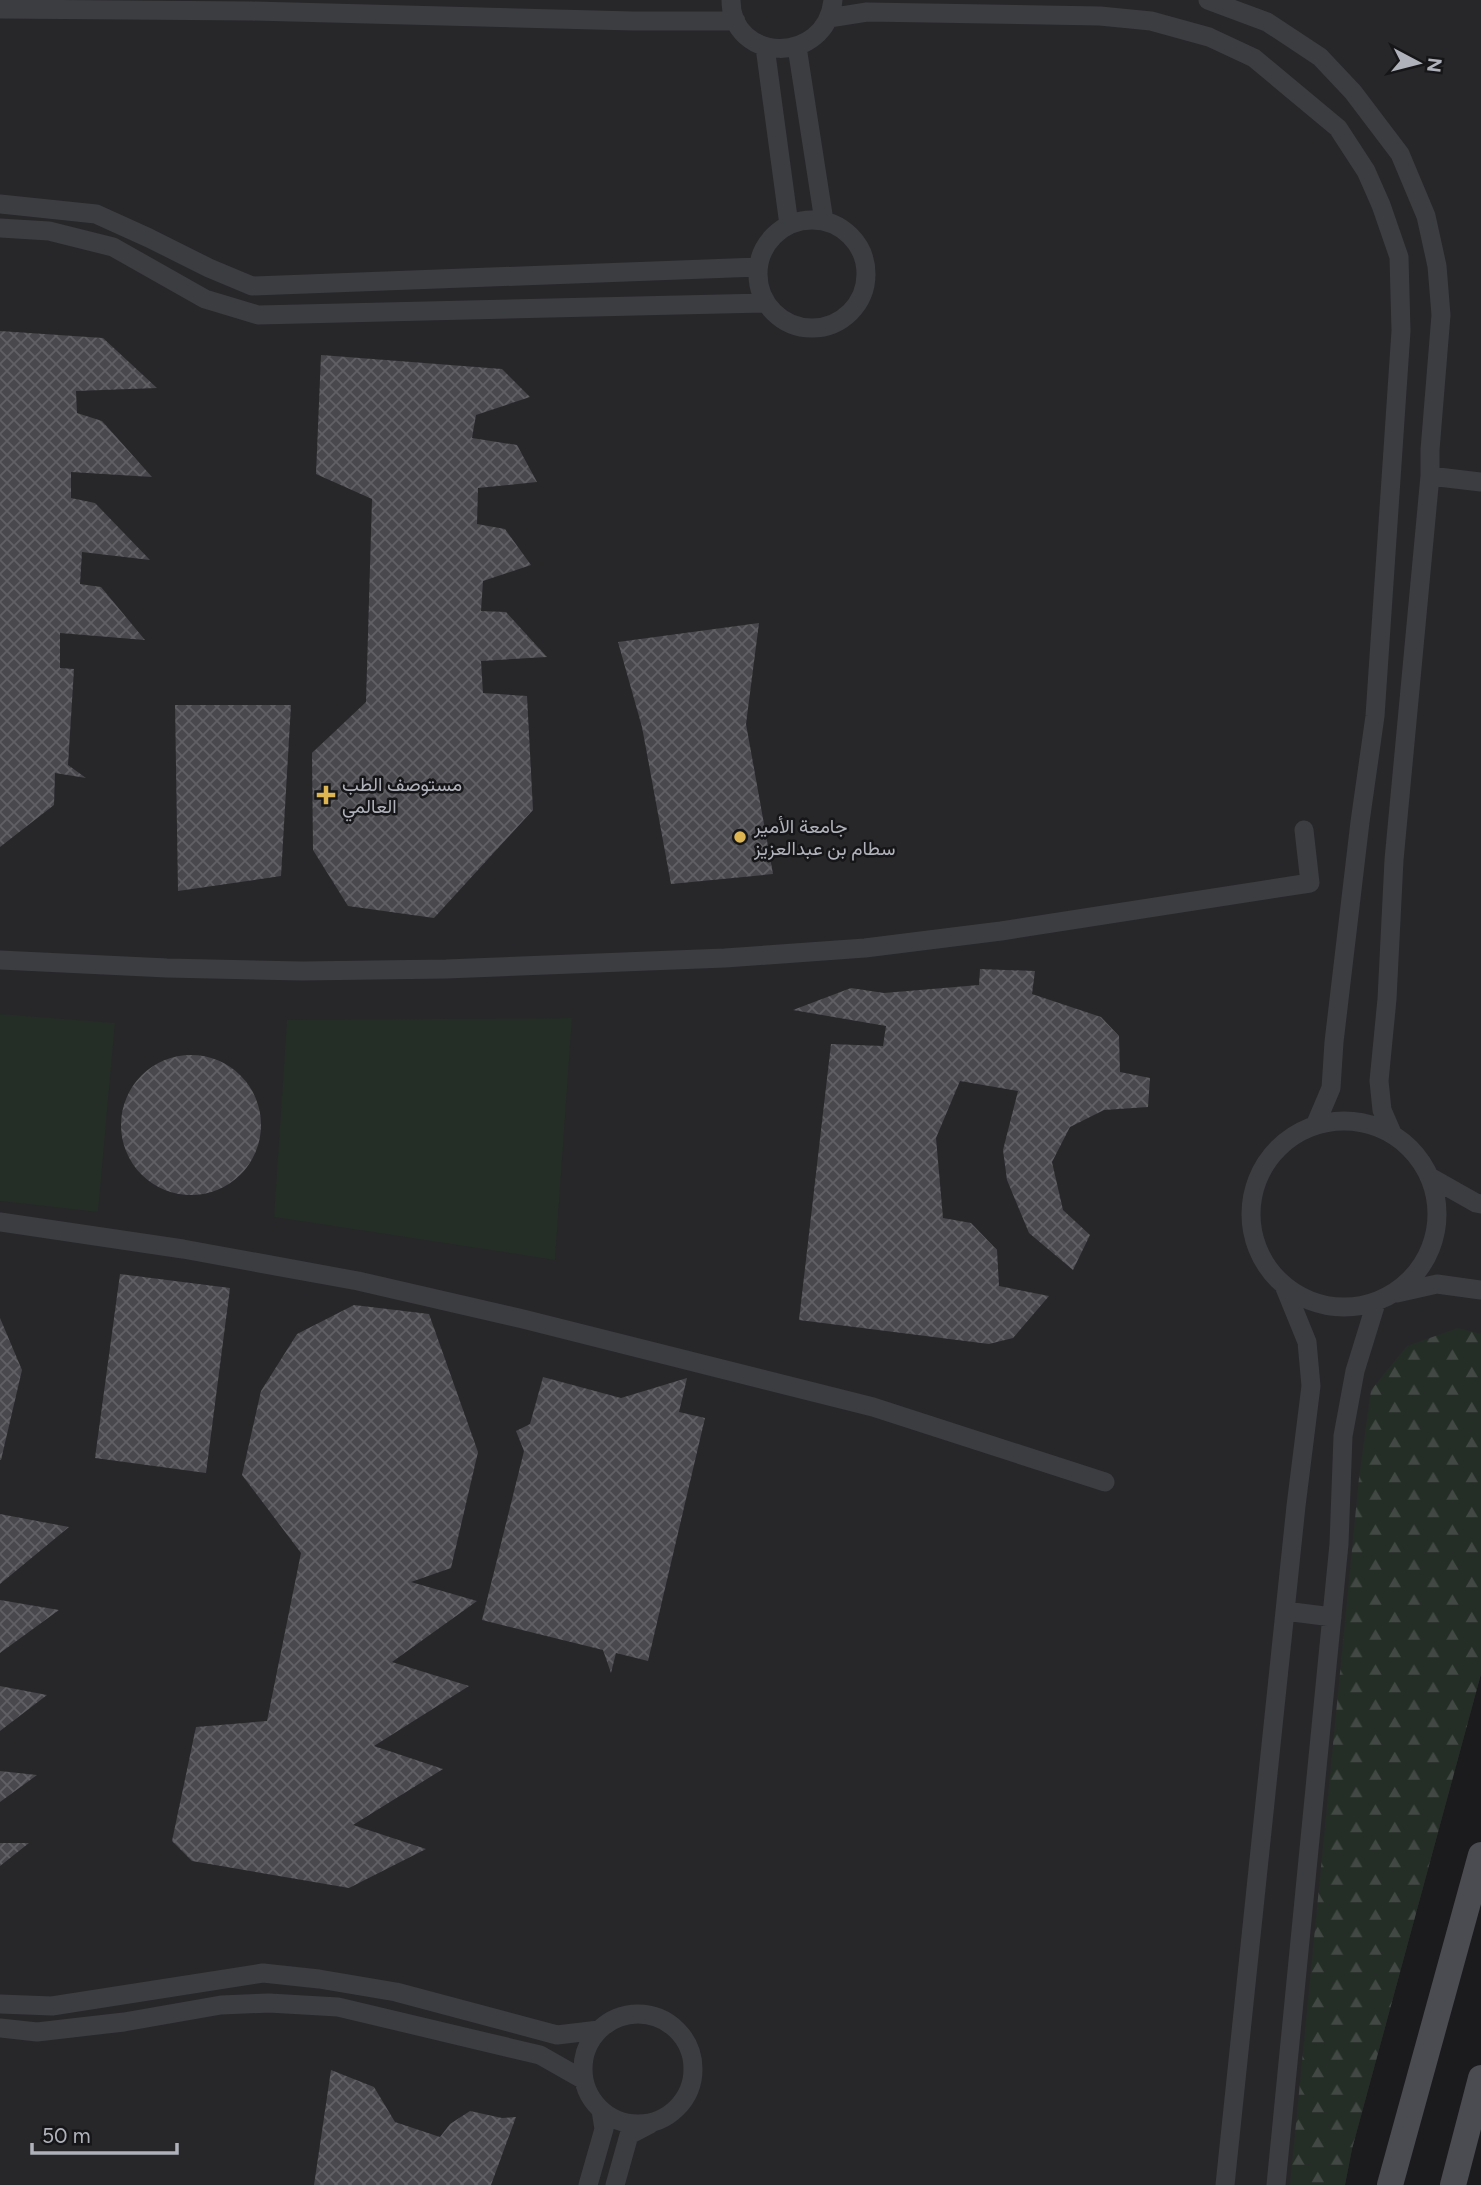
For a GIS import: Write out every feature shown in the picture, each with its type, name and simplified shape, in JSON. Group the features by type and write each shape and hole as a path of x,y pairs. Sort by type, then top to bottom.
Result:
{"main road":[{"path":"1390,2185 1481,1855"},
{"path":"1453,2185 1481,2078"}],"street":[{"path":"731,0 736,20 753,41 781,50 811,41 822,31 831,9 1100,16 1151,21 1209,37 1254,58 1338,128 1366,171 1399,257 1401,331 1376,716 1356,849 1331,1088 1317,1121 1287,1140 1267,1161 1255,1186 1250,1214 1254,1242 1266,1267 1285,1288 1313,1303 1344,1309 1376,1303 1396,1293 1437,1284 1481,1290"},
{"path":"1208,0 1267,22 1320,57 1353,92 1399,154 1426,215 1437,266 1441,315 1430,476 1394,860 1387,999 1379,1081 1382,1110 1392,1133"},
{"path":"0,9 251,11 633,21 736,20"},
{"path":"765,47 789,225"},
{"path":"797,47 824,221"},
{"path":"0,204 96,214 252,286 758,267"},
{"path":"806,220 824,221 840,227 854,239 863,254 866,272 864,290 856,306 844,319 828,327 810,329 792,326 777,317 765,303 758,286 758,267 763,250 774,235 789,225 806,220"},
{"path":"0,228 49,231 113,247 205,299 258,315 765,303"},
{"path":"1430,476 1481,482"},
{"path":"1376,716 1408,721"},
{"path":"0,960 302,971 446,969 725,958 865,947 1001,931 1310,883 1304,830"},
{"path":"1317,1121 1366,1123 1392,1133 1415,1152 1430,1177 1438,1209 1434,1241 1419,1271 1396,1293"},
{"path":"1430,1177 1481,1204"},
{"path":"0,1222 183,1249 331,1276 523,1319 873,1407 1105,1482"},
{"path":"1225,2185 1311,1386 1307,1342 1285,1288"},
{"path":"1276,2185 1339,1544 1343,1436 1355,1371 1376,1303"},
{"path":"1285,1611 1332,1617"},
{"path":"0,2004 52,2006 263,1973 396,1992 557,2035 599,2031"},
{"path":"0,2028 37,2032 124,2022 221,2004 269,2003 338,2007 540,2055 584,2080"},
{"path":"615,2185 629,2136 668,2116 682,2104 691,2087 693,2068 690,2050 681,2034 666,2022 649,2015 630,2014 613,2020 599,2031 589,2045 584,2062 584,2080 590,2096 601,2110 616,2120 633,2124 651,2123"},
{"path":"588,2185 604,2129 601,2110"}],"shaded area":[{"name":"جامعة الأمير سطام بن عبدالعزيز","path":"0,0 1481,0 1481,1674 1352,2149 1345,2185 0,2185"}],"green space":[{"path":"0,1014 115,1023 98,1212 0,1201"},
{"path":"572,1018 555,1260 274,1217 287,1020"},
{"path":"1458,1328 1481,1334 1481,1674 1352,2149 1345,2185 1290,2185 1359,1478 1371,1390 1407,1346"}],"building":[{"path":"0,331 103,338 157,388 76,391 77,413 102,421 152,477 71,472 71,498 95,503 150,560 82,552 80,584 101,587 145,640 60,633 60,668 74,669 68,765 86,778 55,773 54,805 0,847"},
{"path":"321,355 502,369 530,397 476,415 472,438 517,445 537,482 478,488 477,524 505,529 531,565 483,581 481,611 506,612 547,657 481,661 483,693 527,696 533,810 434,918 348,906 313,850 312,753 366,702 372,499 316,474"},
{"path":"759,623 746,724 773,874 671,884 642,727 618,642"},
{"path":"175,705 291,705 281,876 178,891"},
{"path":"980,969 1035,971 1032,994 1101,1017 1119,1036 1120,1072 1150,1078 1148,1107 1104,1110 1070,1127 1052,1162 1063,1210 1090,1235 1073,1270 1029,1233 1007,1180 1003,1150 1018,1091 960,1081 936,1138 943,1218 971,1223 997,1250 999,1286 1049,1296 1013,1338 989,1344 799,1320 831,1044 883,1046 886,1026 793,1010 851,988 884,993 979,985"},
{"path":"191,1055 218,1061 240,1076 255,1098 261,1125 255,1152 240,1174 218,1189 191,1195 164,1189 142,1174 127,1152 121,1125 127,1098 142,1076 164,1061"},
{"path":"120,1274 230,1288 206,1473 95,1458"},
{"path":"354,1305 429,1314 478,1452 451,1568 411,1582 477,1601 392,1662 469,1686 374,1746 443,1769 353,1825 426,1849 349,1888 192,1861 172,1841 196,1727 267,1721 301,1553 242,1475 261,1391 297,1334"},
{"path":"0,1318 22,1370 1,1460 0,1460"},
{"path":"543,1377 621,1398 687,1378 679,1412 705,1418 648,1661 616,1653 611,1673 603,1650 482,1620 524,1451 516,1431 530,1424"},
{"path":"0,1514 69,1527 0,1584"},
{"path":"0,1600 59,1610 0,1653"},
{"path":"0,1686 47,1695 0,1731"},
{"path":"0,1771 37,1775 0,1802"},
{"path":"0,1843 29,1843 0,1866"},
{"path":"331,2070 374,2087 395,2122 440,2137 450,2124 470,2111 502,2118 516,2117 491,2185 314,2185"}],"place":[{"name":"مستوصف الطب العالمي","path":"326,795"},
{"name":"جامعة الأمير سطام بن عبدالعزيز","path":"740,837"}]}
